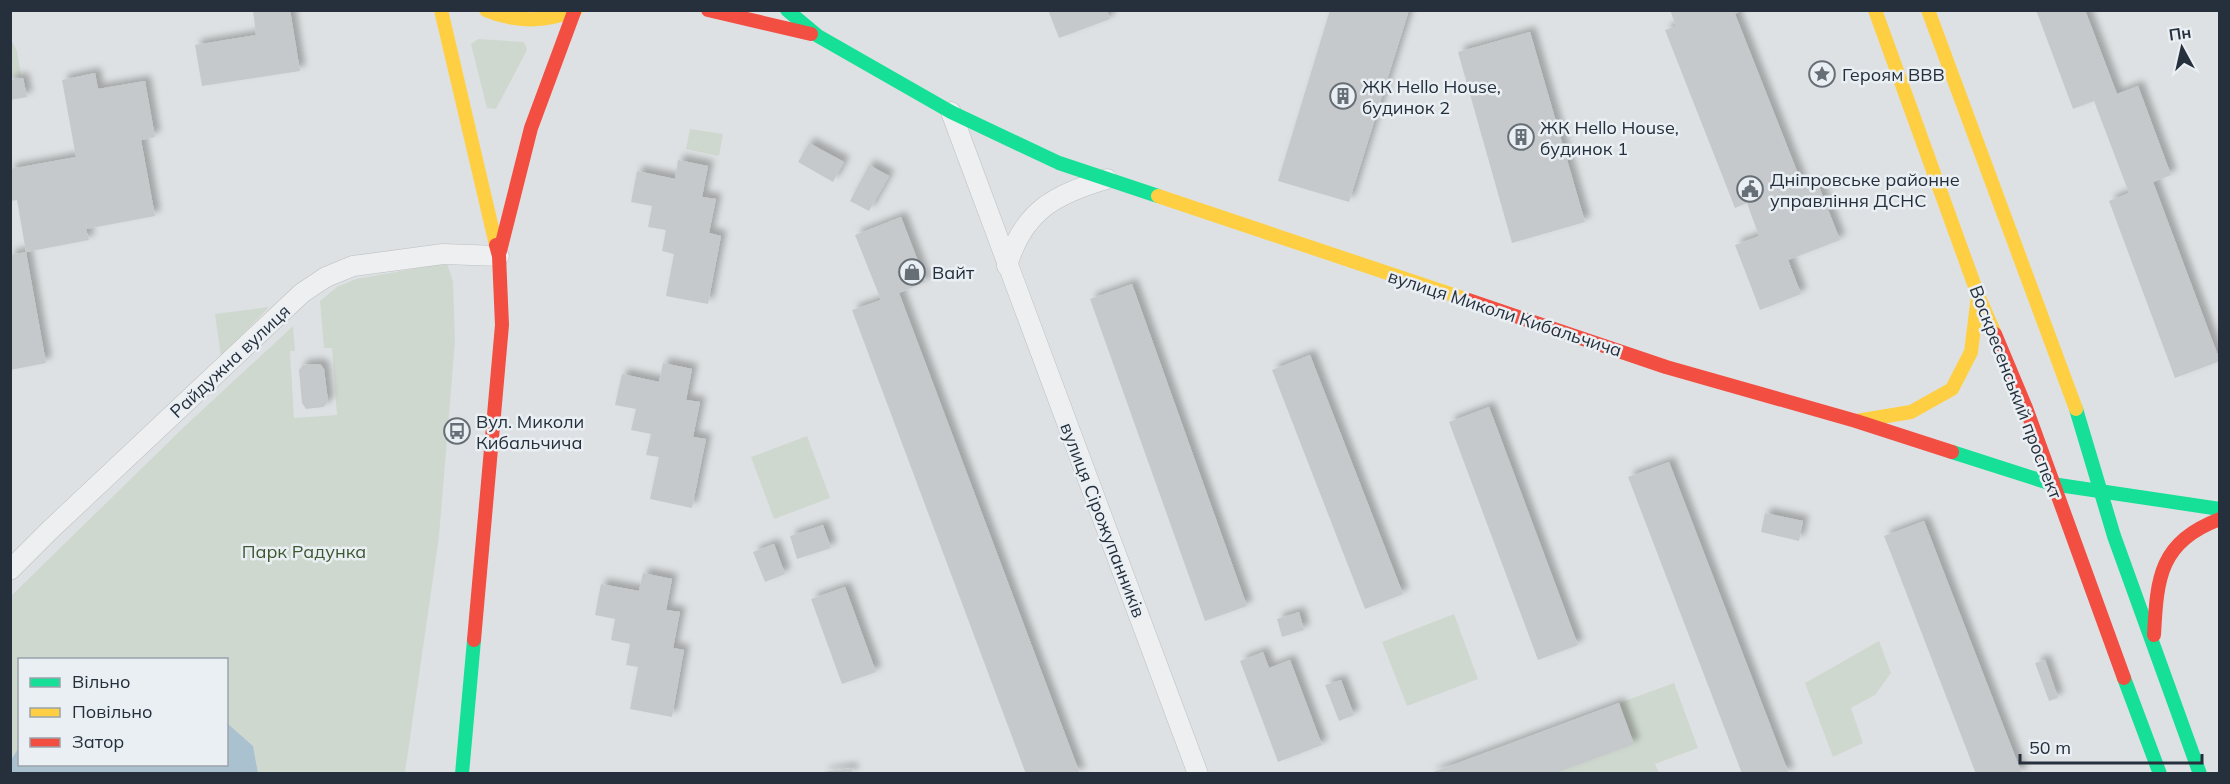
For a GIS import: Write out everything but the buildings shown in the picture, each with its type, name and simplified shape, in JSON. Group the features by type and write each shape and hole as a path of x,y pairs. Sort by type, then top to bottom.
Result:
{"street":[{"path":"441,10 499,256 502,325 462,774"},
{"path":"486,10 500,17 537,21 575,11"},
{"name":"вулиця Миколи Кибальчича","path":"708,10 818,36"},
{"name":"вулиця Миколи Кибальчича","path":"788,10 818,36 951,112 1059,163 1666,367 1856,421 2052,484 2220,509"},
{"name":"Воскресенський проспект","path":"1875,10 1978,295 2026,408 2160,774"},
{"path":"1928,10 2075,407 2100,491 2154,651 2200,774"},
{"path":"499,256 531,128 575,11"},
{"name":"вулиця Сірожупанників","path":"951,112 1198,774"},
{"path":"1007,266 1013,246 1024,228 1049,202 1066,192 1108,179"},
{"name":"Райдужна вулиця","path":"10,570 294,301 326,277 353,266 443,254 499,256"},
{"path":"1856,421 1911,412 1952,389 1971,352 1978,295"},
{"path":"2154,651 2156,598 2161,571 2171,553 2191,530 2220,519"}],"green space":[{"path":"478,39 524,42 527,50 496,109 487,108 471,44"},
{"path":"13,43 17,51 21,76 11,78 11,44"},
{"path":"690,129 723,134 719,156 686,149"},
{"name":"Парк Радунка","path":"447,263 453,281 455,341 439,536 405,773 258,773 253,746 228,724 228,658 18,658 18,749 11,760 11,596 184,427 293,326 295,351 290,351 294,418 337,415 332,348 324,348 320,301 337,287 356,279"},
{"path":"269,307 221,357 215,314"},
{"path":"807,436 830,498 774,519 751,457"},
{"path":"1454,614 1478,679 1407,706 1382,642"},
{"path":"1879,641 1891,673 1875,695 1851,708 1863,743 1833,757 1805,683"},
{"path":"1674,683 1698,748 1655,764 1659,773 1553,774 1619,703"}],"water":[{"path":"228,724 253,746 258,773 11,773 11,760 18,749 18,766 228,766"}],"traffic: fast":[{"path":"787,10 818,36 951,112 1059,163 1158,196"},
{"path":"2076,409 2114,536 2200,774"},
{"path":"1952,452 2052,484 2220,509"},
{"path":"462,774 474,640"},
{"path":"2124,678 2160,774"}],"traffic: slow":[{"path":"441,10 496,245"},
{"path":"486,10 520,19 542,19 576,10"},
{"path":"1875,10 1978,295 1995,334"},
{"path":"1928,10 2076,409"},
{"path":"1158,196 1468,300"},
{"path":"1856,421 1911,412 1952,389 1971,352 1978,296"}],"traffic: jam":[{"path":"708,10 811,34"},
{"path":"500,251 531,128 574,12"},
{"path":"474,640 502,325 499,256 496,245"},
{"path":"1468,300 1666,367 1856,421 1952,452"},
{"path":"1995,334 2026,408 2124,678"},
{"path":"2154,635 2157,595 2160,578 2166,564 2174,550 2185,539 2200,528 2220,519"}],"place":[{"name":"Героям ВВВ","path":"1822,74"},
{"name":"ЖК Hello House, будинок 2","path":"1343,96"},
{"name":"ЖК Hello House, будинок 1","path":"1521,137"},
{"name":"Дніпровське районне управління ДСНС","path":"1750,189"},
{"name":"Вайт","path":"912,272"},
{"name":"Вул. Миколи Кибальчича","path":"457,431"}]}
